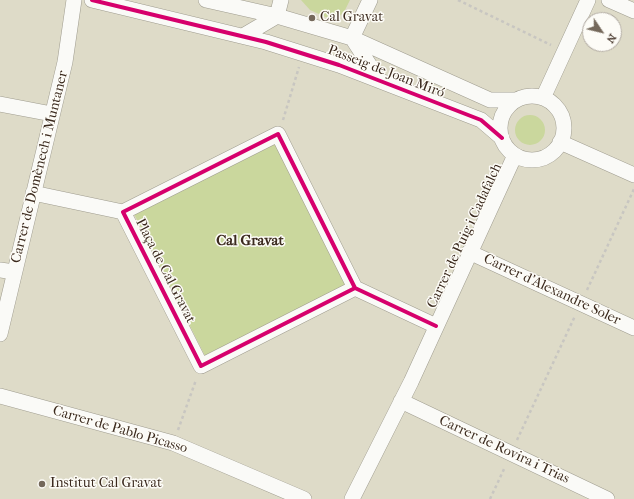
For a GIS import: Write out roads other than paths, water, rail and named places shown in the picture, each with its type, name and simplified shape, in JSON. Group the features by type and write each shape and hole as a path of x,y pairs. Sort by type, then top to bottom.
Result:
{"street":[{"name":"Carrer de Domènech i Muntaner","path":"0,334 7,271 33,193 66,62 74,0"},
{"name":"Passeig de Joan Miró","path":"92,0 243,36 303,54 380,81 481,120 502,138 505,145 515,155"},
{"name":"Passeig de Joan Miró","path":"206,0 277,16 352,38 490,100 515,100 534,96 543,98"},
{"path":"243,36 277,16 281,0"},
{"path":"370,0 352,38 380,81"},
{"path":"515,155 526,159 539,159 548,155 560,142 563,132 561,116 553,103 543,98 588,0"},
{"path":"609,0 634,12"},
{"name":"Passeig de Joan Miró","path":"454,109 468,108 472,99 465,88"},
{"path":"502,138 500,128 502,117 507,108 515,100"},
{"path":"0,104 52,114"},
{"name":"Plaça de Cal Gravat","path":"33,193 123,212 278,134 355,288 201,366 123,212"},
{"path":"560,142 634,175"},
{"name":"Carrer de Puig i Cadafalch","path":"352,499 401,401 515,155"},
{"name":"Carrer d'Alexandre Soler","path":"469,252 634,328"},
{"path":"355,288 436,326"},
{"name":"Carrer de Pablo Picasso","path":"0,396 173,443 304,499"},
{"name":"Carrer de Rovira i Trias","path":"401,401 607,499"}],"place":[{"name":"Cal Gravat","path":"312,18"},
{"name":"Institut Cal Gravat","path":"42,484"}],"district":[{"name":"Cal Gravat","path":"250,241"}]}
